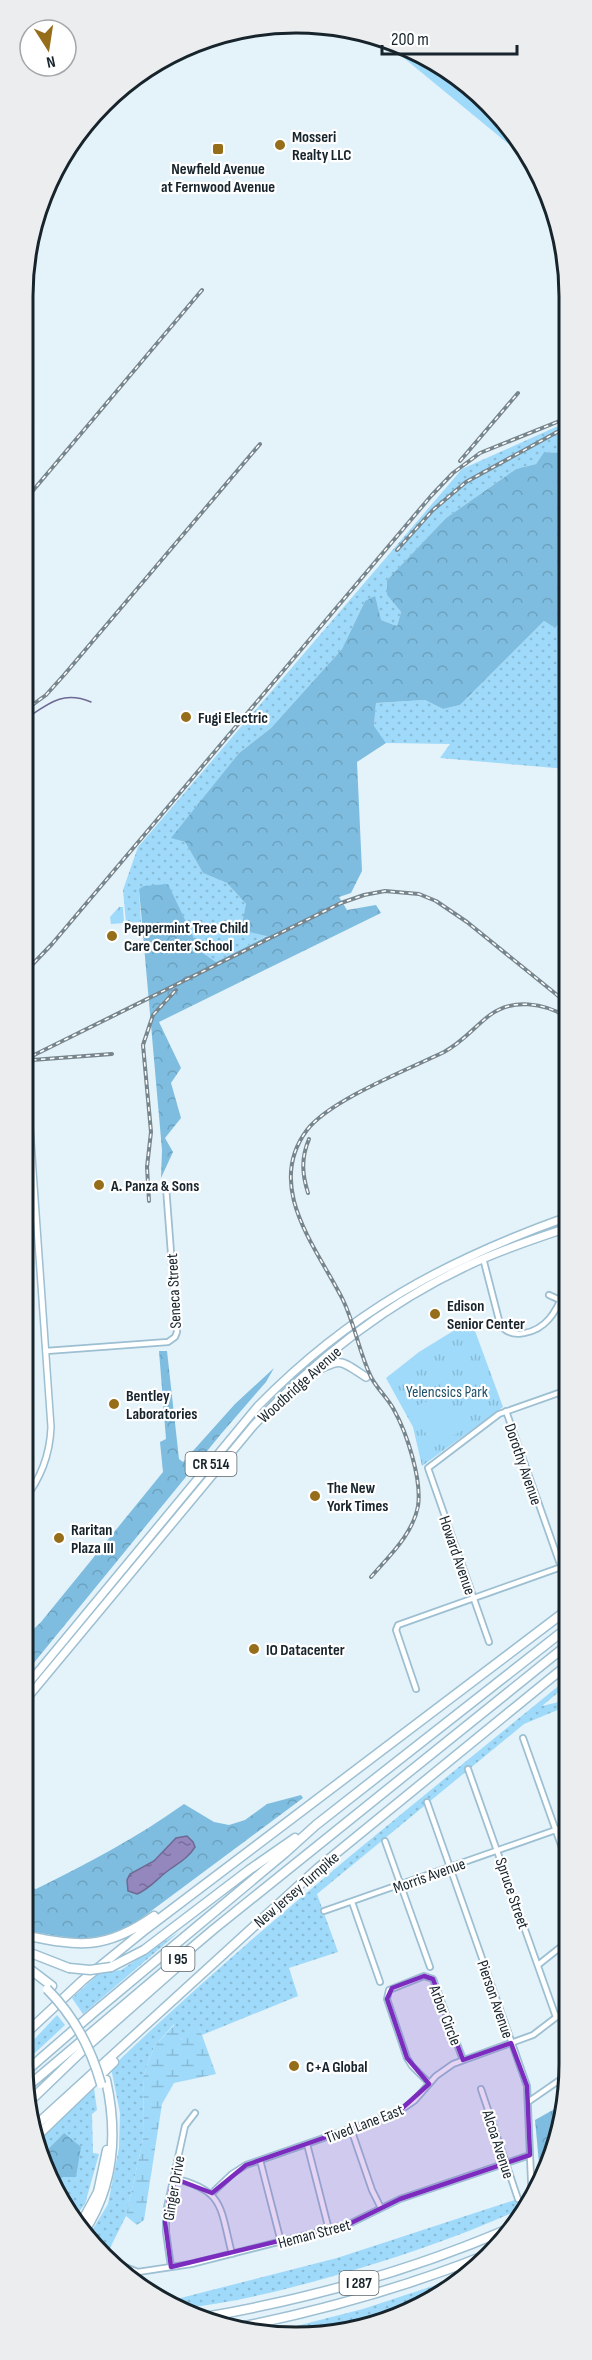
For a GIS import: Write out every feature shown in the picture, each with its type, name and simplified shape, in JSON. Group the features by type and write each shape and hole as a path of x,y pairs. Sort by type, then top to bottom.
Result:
{"highway":[{"name":"I 95","path":"33,2026 82,1981 173,1908 559,1616"},
{"name":"New Jersey Turnpike","path":"33,2065 316,1825 559,1634"},
{"name":"New Jersey Turnpike","path":"34,2081 214,1929 559,1651"},
{"name":"New Jersey Turnpike","path":"40,2122 318,1868 559,1672"},
{"path":"33,1954 69,1968 90,1970 111,1967 144,1950 267,1856 316,1825"},
{"path":"33,1937 66,1943 100,1942 122,1935 161,1911 173,1908"},
{"path":"35,2096 83,2050 198,1948 214,1929"},
{"path":"33,1973 50,1987 81,2033 104,2082 113,2128 111,2168 99,2206 88,2225"},
{"path":"33,1977 50,1987"},
{"path":"42,2131 128,2049 139,2033"},
{"path":"84,2220 92,2206 105,2167 108,2129 104,2082"},
{"name":"I 287","path":"217,2315 286,2302 363,2282 448,2254 497,2234"},
{"name":"I 287","path":"254,2324 344,2302 411,2282 471,2260"}],"main road":[{"name":"Woodbridge Avenue","path":"33,1678 258,1406 286,1377 368,1313 405,1288 481,1250 559,1220"},
{"name":"Woodbridge Avenue","path":"33,1690 254,1425 303,1376 361,1329 431,1284 484,1259 559,1231"},
{"path":"303,1376 330,1364 341,1362 350,1365 366,1377"}],"street":[{"path":"33,1168 51,1419 50,1439 40,1474 33,1485"},
{"name":"Seneca Street","path":"46,1351 168,1342 174,1339 177,1332 166,1187"},
{"path":"481,1250 500,1324 511,1334 521,1334 541,1326 551,1316 559,1302"},
{"path":"549,1295 559,1300"},
{"path":"506,1411 559,1393"},
{"name":"Howard Avenue","path":"489,1642 428,1468 506,1411"},
{"name":"Dorothy Avenue","path":"506,1411 559,1561"},
{"path":"416,1689 396,1630 398,1625 559,1568"},
{"path":"523,1738 559,1839"},
{"name":"Spruce Street","path":"468,1768 556,2017"},
{"name":"Pierson Avenue","path":"427,1802 527,2086 531,2182"},
{"name":"Morris Avenue","path":"324,1911 559,1829"},
{"path":"385,1841 430,1967"},
{"path":"352,1902 380,1982"},
{"path":"538,1965 559,1948"},
{"name":"Arbor Circle","path":"429,2083 407,2058 387,1999 389,1990 423,1976 433,1979 463,2060"},
{"name":"Tived Lane East","path":"211,2194 238,2169 406,2107 444,2070 463,2060 533,2035 559,2015"},
{"path":"528,2102 558,2082"},
{"name":"Alcoa Avenue","path":"481,2089 518,2199"},
{"name":"Ginger Drive","path":"171,2267 165,2222 184,2126 195,2113"},
{"path":"351,2129 372,2190 381,2208"},
{"path":"307,2144 329,2230"},
{"name":"Heman Street","path":"132,2270 138,2272 171,2267 329,2230 358,2221 410,2195 530,2155"},
{"path":"260,2160 281,2242"},
{"path":"173,2178 199,2185 211,2194 219,2207 232,2254"}],"highlighted area":[{"path":"424,1976 433,1979 463,2060 511,2043 527,2086 530,2155 400,2199 349,2224 171,2267 165,2222 173,2178 212,2193 246,2165 398,2112 429,2084 407,2058 387,1999 392,1988"}],"green space":[{"path":"399,54 428,68 456,87 482,110 514,148"},
{"path":"559,426 559,453 544,452 536,464 516,469 446,518 387,580 387,595 401,612 397,626 381,620 365,601 342,649 271,728 239,753 172,838 185,842 203,873 227,883 246,904 268,935 216,962 200,951 168,885 139,889 141,922 126,923 123,890 138,847 462,469"},
{"path":"544,452 559,453 559,624 555,628 544,621 460,705 443,709 425,700 376,703 374,726 386,743 357,762 362,871 351,893 339,897 347,910 376,905 381,913 159,1022 181,1068 171,1083 181,1118 165,1138 173,1152 161,1178 162,1150 139,889 144,886 168,884 200,951 216,962 267,936 241,930 246,904 227,883 203,873 185,842 171,838 239,753 271,728 342,649 365,601 375,596 381,620 397,626 401,612 387,595 387,580 446,518 516,469 536,464"},
{"path":"544,621 555,628 559,624 559,768 440,758 450,744 386,743 374,727 376,703 425,700 443,709 460,705"},
{"path":"119,907 123,907 124,923 111,924 110,917"},
{"name":"Yelencsics Park","path":"471,1320 503,1407 422,1466 413,1427 386,1378 419,1352"},
{"path":"159,1351 167,1351 179,1459 183,1462 235,1404 274,1368 266,1382 33,1664 33,1631 163,1472 160,1442 166,1439"},
{"path":"477,1389 479,1410 466,1411 464,1390"},
{"path":"425,1402 450,1408 469,1426 433,1448 413,1407"},
{"path":"559,1686 559,1692 542,1706 559,1702 559,1709 524,1724 317,1894 338,1952 289,1968 298,1996 202,2035 198,2025 181,2040 174,2024 154,2047 143,2077 144,2135 126,2216 109,2249 92,2230 108,2204 119,2148 120,2113 111,2068 221,1966"},
{"path":"301,1795 303,1798 139,1920 123,1929 95,1937 82,1938 33,1932 33,1888 36,1889 93,1860 184,1804 214,1822 229,1825 245,1820 267,1804"},
{"path":"179,1932 83,2014 72,1998 100,1973 121,1970"},
{"path":"57,2015 65,2025 33,2055 33,2041"},
{"path":"175,2024 181,2040 198,2024 216,2074 174,2083 162,2104 144,2220 137,2225 126,2216 144,2135 143,2077 154,2047"},
{"path":"94,2088 97,2110 92,2114 93,2153 99,2154 85,2204 79,2212 60,2180 63,2177 64,2133 47,2150 43,2137"},
{"path":"555,2109 539,2165 539,2163 535,2120"},
{"path":"64,2133 81,2147 76,2177 63,2177 60,2180 47,2150"},
{"path":"523,2197 514,2212 457,2236 337,2275 216,2304 194,2307 178,2299 337,2258"},
{"path":"442,2283 412,2300 381,2313 330,2325 293,2327 363,2309"}],"water":[{"path":"187,1836 195,1847 188,1855 141,1892 137,1894 128,1891 127,1880 130,1874 154,1861 176,1838"}],"waterway":[{"path":"33,714 63,698 91,702"}],"railway":[{"path":"33,491 202,290"},
{"path":"460,461 518,393"},
{"path":"33,964 453,473 480,453 559,421"},
{"path":"397,550 433,510 466,482 559,431"},
{"path":"33,704 46,695 64,675 260,444"},
{"path":"33,1056 341,903 385,891 419,894 436,901 467,922 559,997"},
{"path":"149,1201 147,1167 151,1132 143,1045 153,1015 176,990"},
{"path":"371,1577 411,1526 419,1495 416,1470 399,1420 371,1377 343,1300 299,1217 293,1195 291,1173 295,1152 307,1130 333,1108 371,1086 451,1048 499,1010 508,1006 528,1004 559,1013"},
{"path":"33,1060 112,1054"},
{"path":"308,1193 303,1166 309,1139"}],"place":[{"name":"Mosseri Realty LLC","path":"280,145"},
{"name":"Newfield Avenue at Fernwood Avenue","path":"218,149"},
{"name":"Fugi Electric","path":"186,717"},
{"name":"Peppermint Tree Child Care Center School","path":"112,936"},
{"name":"A. Panza & Sons","path":"99,1185"},
{"name":"Edison Senior Center","path":"435,1314"},
{"name":"Bentley Laboratories","path":"114,1404"},
{"name":"The New York Times","path":"315,1496"},
{"name":"Raritan Plaza III","path":"59,1538"},
{"name":"IO Datacenter","path":"254,1649"},
{"name":"C+A Global","path":"294,2066"}]}
